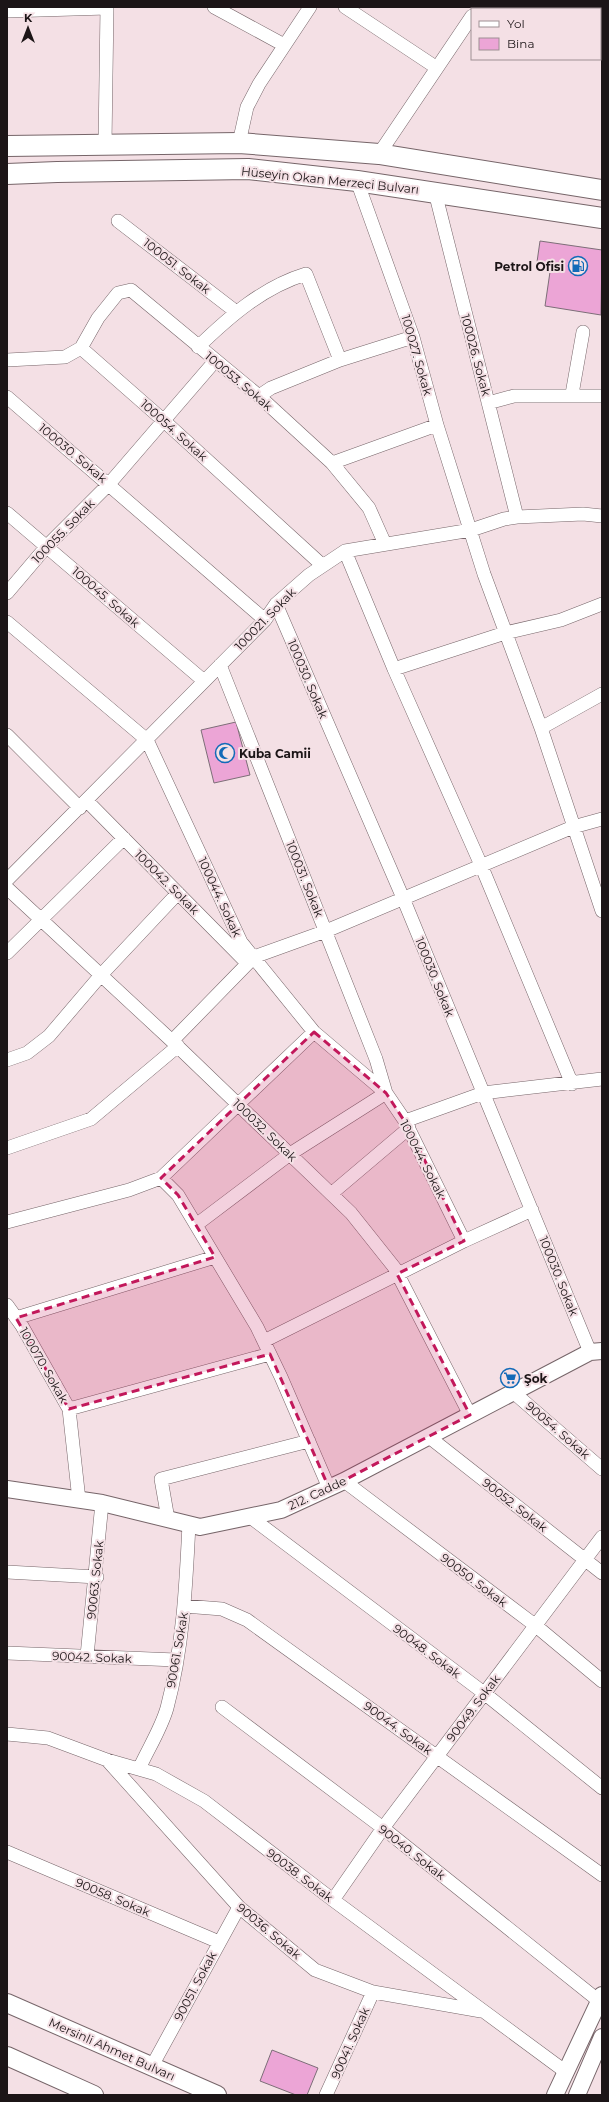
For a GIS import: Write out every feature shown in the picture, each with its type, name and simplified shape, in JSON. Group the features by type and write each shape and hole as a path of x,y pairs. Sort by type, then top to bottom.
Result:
{"main road":[{"path":"7,146 239,143 379,154 602,190"},
{"name":"Hüseyin Okan Merzeci Bulvarı","path":"7,174 248,169 357,181 602,218"},
{"name":"Mersinli Ahmet Bulvarı","path":"7,2003 217,2095"},
{"path":"7,2056 94,2095"}],"street":[{"path":"214,7 284,46"},
{"path":"239,143 247,107 259,84 310,7"},
{"path":"345,7 437,68"},
{"path":"7,11 107,8 106,144"},
{"path":"379,154 471,17"},
{"name":"100027. Sokak","path":"357,181 413,337 437,425 484,574 541,728 602,912"},
{"name":"100026. Sokak","path":"436,192 517,517"},
{"name":"100051. Sokak","path":"118,221 235,312"},
{"path":"198,346 235,312 289,279 306,274 340,360"},
{"name":"100053. Sokak","path":"81,348 98,318 118,293 131,290 258,396 332,463 369,508 385,544"},
{"path":"572,394 583,332"},
{"path":"258,396 271,388 340,360 413,337"},
{"path":"7,360 65,357 81,348"},
{"name":"100054. Sokak","path":"81,348 163,420 322,565"},
{"name":"100055. Sokak","path":"7,592 47,546 109,484 215,361"},
{"path":"488,403 514,396 572,394 602,396"},
{"name":"100030. Sokak","path":"7,397 265,620"},
{"path":"332,463 437,425"},
{"name":"100045. Sokak","path":"7,513 204,681"},
{"name":"100021. Sokak","path":"7,880 265,620 276,604 322,565 345,551 471,530 504,519 583,514 602,516"},
{"path":"345,551 394,669 481,865 572,1084"},
{"name":"100030. Sokak","path":"276,604 403,898 532,1210 596,1351"},
{"path":"394,669 505,633 561,620 602,604"},
{"name":"100044. Sokak","path":"7,622 147,740 250,960 314,1032 386,1093 407,1124 464,1241"},
{"name":"100031. Sokak","path":"220,665 376,1059 386,1093"},
{"path":"541,728 602,694"},
{"name":"100042. Sokak","path":"7,735 83,804 124,838 178,893 250,960"},
{"path":"7,1148 91,1119 175,1044 250,960 326,932 573,827 602,819"},
{"path":"7,953 124,838"},
{"name":"100032. Sokak","path":"7,888 175,1044 351,1213 397,1274 470,1415"},
{"path":"7,1060 27,1053 48,1036 101,975 178,893"},
{"path":"7,1222 129,1190 161,1178 314,1032"},
{"path":"332,1194 407,1124 483,1093 572,1084 602,1079"},
{"path":"196,1225 290,1154 386,1093"},
{"path":"161,1178 178,1195 264,1341 329,1488"},
{"path":"264,1341 464,1241 532,1210"},
{"path":"16,1318 215,1256"},
{"name":"100070. Sokak","path":"7,1305 69,1409 79,1500"},
{"name":"212. Cadde","path":"7,1489 102,1503 200,1527 281,1510 344,1481 513,1392 596,1351"},
{"path":"69,1409 270,1354"},
{"name":"90054. Sokak","path":"513,1392 602,1469"},
{"name":"90052. Sokak","path":"429,1436 602,1573"},
{"path":"168,1519 161,1479 309,1441"},
{"name":"90050. Sokak","path":"344,1481 536,1626 602,1682"},
{"name":"90063. Sokak","path":"87,1656 97,1577 102,1503"},
{"name":"90048. Sokak","path":"249,1516 484,1693 602,1788"},
{"name":"90061. Sokak","path":"138,1769 166,1709 176,1660 184,1606 189,1524"},
{"name":"90049. Sokak","path":"333,1900 383,1828 602,1537"},
{"path":"7,1572 97,1577"},
{"name":"90044. Sokak","path":"184,1606 222,1610 247,1620 602,1875"},
{"name":"90042. Sokak","path":"7,1653 176,1660"},
{"name":"90040. Sokak","path":"222,1707 383,1828 601,1998"},
{"name":"90038. Sokak","path":"7,1734 48,1738 107,1760 156,1774 204,1801 333,1900 566,2072"},
{"name":"90036. Sokak","path":"107,1760 240,1907 315,1970 373,1992 485,2012"},
{"name":"90058. Sokak","path":"7,1852 219,1942"},
{"name":"90051. Sokak","path":"152,2066 219,1942 240,1907"},
{"name":"90041. Sokak","path":"326,2095 373,1992"},
{"path":"555,2095 601,1998"},
{"path":"577,2095 602,2037"}],"highlighted area":[{"path":"314,1032 386,1093 409,1128 464,1241 397,1274 470,1415 329,1488 270,1354 69,1409 16,1318 215,1257 178,1195 161,1178"}],"building":[{"path":"540,241 602,250 601,315 545,306 551,265 537,262"},
{"name":"Kuba Camii","path":"236,722 250,775 214,783 201,730"},
{"path":"272,2050 318,2068 307,2095 296,2095 260,2081"}],"place":[{"name":"Petrol Ofisi","path":"578,266"},
{"name":"Kuba Camii","path":"225,753"},
{"name":"Şok","path":"510,1378"}]}
